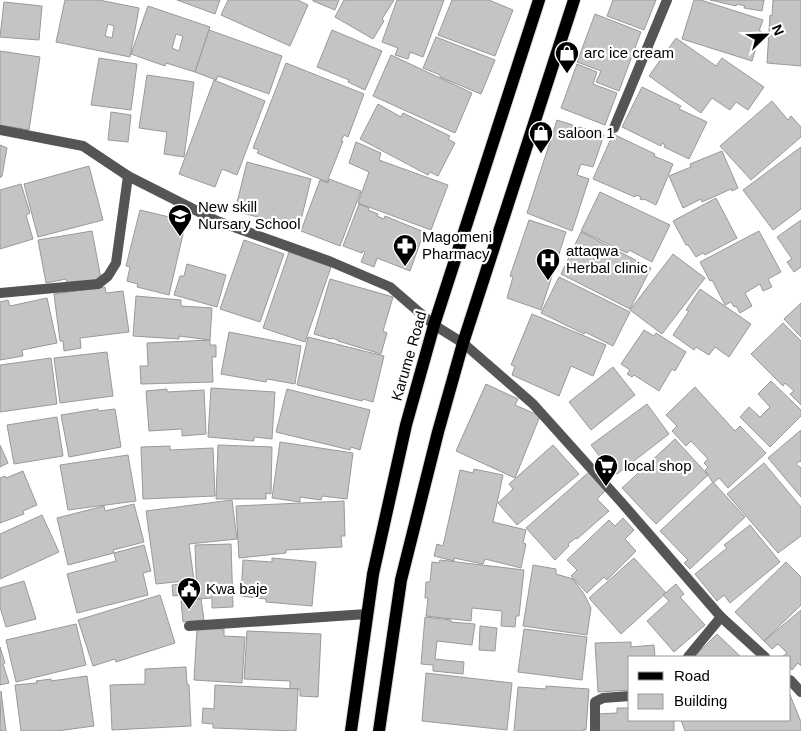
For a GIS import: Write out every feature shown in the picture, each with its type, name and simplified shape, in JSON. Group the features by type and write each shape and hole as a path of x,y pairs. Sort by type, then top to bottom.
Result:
{"main road":[{"name":"Karume Road","path":"350,731 373,574 406,425 434,325 539,0"},
{"path":"379,731 401,580 438,432 463,343 574,0"}],"street":[{"path":"614,128 667,0"},
{"path":"0,130 83,146 128,176 218,222 329,261 390,287 434,325 463,343 532,404 622,503 721,617 764,656"},
{"path":"0,293 98,284 108,276 116,263 128,176"},
{"path":"189,626 367,614"},
{"path":"689,656 721,617"},
{"path":"791,681 801,692"},
{"path":"595,731 595,702 603,698 628,696"}],"building":[{"path":"65,0 99,0 139,8 130,57 56,42","holes":["108,24 114,26 112,38 105,36"]},
{"path":"177,0 220,0 215,14"},
{"path":"228,0 298,0 308,5 290,46 221,15"},
{"path":"313,0 339,0 335,10"},
{"path":"344,0 394,0 382,19 384,21 373,39 335,17"},
{"path":"397,0 444,0 423,57 410,52 408,59 395,55 398,48 382,42"},
{"path":"452,0 489,0 513,10 495,56 438,35"},
{"path":"613,0 656,0 644,30 607,16"},
{"path":"694,0 701,0 763,20 752,61 682,39"},
{"path":"710,0 764,0 762,11 744,8 745,6 737,4 736,6"},
{"path":"773,0 801,0 801,66 767,63 770,15 772,16"},
{"path":"4,2 42,6 39,40 0,37"},
{"path":"148,6 210,27 195,72 166,63 165,66 131,54","holes":["176,34 183,36 179,51 172,48"]},
{"path":"595,14 641,32 619,91 596,82 601,71 577,62"},
{"path":"209,30 282,56 269,94 218,76 216,80 195,72"},
{"path":"332,30 382,51 365,90 348,82 349,80 317,67"},
{"path":"436,37 495,60 481,94 423,68"},
{"path":"676,38 716,66 722,58 764,87 748,110 736,102 730,110 712,98 701,113 649,76"},
{"path":"0,51 40,57 29,130 0,125"},
{"path":"391,55 472,93 455,133 373,96"},
{"path":"99,58 137,64 131,110 91,105"},
{"path":"286,63 364,94 348,137 344,135 341,141 343,141 327,182 257,153 259,150 253,148"},
{"path":"577,64 597,72 593,84 617,93 605,125 561,108"},
{"path":"147,75 194,82 184,157 164,154 167,132 139,128"},
{"path":"214,80 265,101 237,175 222,169 215,187 179,174"},
{"path":"642,87 681,106 679,109 707,122 689,159 664,147 665,145 662,143 661,146 622,127"},
{"path":"772,101 788,120 791,116 801,127 801,137 751,180 720,146"},
{"path":"378,104 401,117 403,113 450,136 448,139 455,143 438,176 430,172 428,175 360,139"},
{"path":"111,112 131,115 128,142 108,140"},
{"path":"557,120 604,135 593,167 581,164 577,175 589,179 572,231 527,213"},
{"path":"613,134 673,164 656,205 640,199 641,197 636,195 635,197 593,179"},
{"path":"356,142 381,153 379,160 448,185 431,230 358,203 369,172 349,163"},
{"path":"0,145 7,148 0,178"},
{"path":"801,147 801,209 773,230 743,190"},
{"path":"722,151 738,188 732,191 731,189 702,202 701,199 683,208 669,176 691,167 690,164"},
{"path":"247,162 311,179 299,228 235,211"},
{"path":"89,166 103,220 38,237 24,184"},
{"path":"329,179 361,191 340,246 301,231 320,180 328,183"},
{"path":"21,184 30,213 26,215 33,239 0,249 0,190"},
{"path":"600,192 670,225 652,262 629,250 627,253 581,231"},
{"path":"716,198 737,238 705,255 703,253 696,257 688,245 686,245 673,221"},
{"path":"359,204 378,214 377,216 384,219 385,216 424,232 410,271 377,258 374,267 361,262 365,252 363,251 362,253 343,246"},
{"path":"140,210 186,221 169,295 137,287 138,284 127,281 130,267 126,266"},
{"path":"529,220 566,232 541,310 507,298 513,277 510,276"},
{"path":"801,220 801,267 794,272 787,262 792,259 777,237"},
{"path":"92,231 101,279 68,285 66,279 46,283 38,240"},
{"path":"759,231 781,272 768,279 772,287 763,291 760,284 745,293 752,306 740,313 731,302 725,305 700,262"},
{"path":"581,232 651,268 630,309 561,274"},
{"path":"244,240 284,254 260,322 220,309"},
{"path":"289,252 331,267 305,342 263,328"},
{"path":"673,254 705,278 662,334 630,310"},
{"path":"187,264 226,275 217,307 174,295 180,276 184,276"},
{"path":"559,277 630,312 613,346 541,313"},
{"path":"330,279 393,297 383,331 387,333 381,354 314,334"},
{"path":"105,287 106,293 123,291 129,332 80,338 81,348 64,351 63,341 60,341 54,294"},
{"path":"700,289 751,324 729,357 715,347 709,355 696,347 694,350 673,335 689,311 686,310"},
{"path":"136,296 181,300 181,306 212,308 210,340 179,336 179,339 133,336"},
{"path":"47,298 57,343 22,350 23,356 0,360 0,302 8,300 10,306"},
{"path":"801,303 801,337 784,319"},
{"path":"532,314 606,345 593,376 571,366 559,396 512,375 515,366 511,365"},
{"path":"783,323 801,341 801,405 790,394 794,391 785,383 783,386 751,354"},
{"path":"644,330 654,336 656,333 686,352 675,371 672,369 659,391 634,375 632,377 627,374 630,370 621,364"},
{"path":"229,332 301,346 295,384 267,379 266,382 221,374"},
{"path":"308,337 384,356 373,402 297,385"},
{"path":"210,340 210,345 216,345 216,357 212,357 213,382 141,384 140,366 148,366 147,343"},
{"path":"107,352 113,396 60,403 54,358"},
{"path":"51,358 57,404 0,412 0,365"},
{"path":"613,367 635,395 591,430 569,402"},
{"path":"771,381 801,410 801,416 770,447 740,417 749,407 760,417 770,407 758,394"},
{"path":"486,384 518,399 515,405 540,416 515,478 456,451"},
{"path":"695,387 735,431 740,426 766,453 728,488 719,478 713,483 705,470 708,467 704,463 708,459 691,441 686,446 672,431 677,426 666,415"},
{"path":"211,388 275,392 272,439 254,437 254,441 208,437"},
{"path":"167,389 167,392 204,390 206,434 182,436 182,429 149,431 146,391"},
{"path":"287,389 370,410 360,450 351,447 350,450 276,432"},
{"path":"647,404 669,434 617,474 605,459 603,461 591,445"},
{"path":"98,409 98,411 115,409 121,447 69,457 61,415"},
{"path":"57,417 63,456 14,464 7,425"},
{"path":"801,430 801,462 796,464 801,468 801,497 768,458"},
{"path":"675,439 708,475 656,524 622,488"},
{"path":"280,442 353,453 347,499 322,496 321,500 300,497 300,502 272,498"},
{"path":"0,445 8,463 0,467"},
{"path":"218,445 272,447 271,494 266,493 266,499 216,499"},
{"path":"553,445 579,474 517,525 498,503 513,489 509,484"},
{"path":"170,446 170,450 213,448 215,496 143,499 141,447"},
{"path":"128,455 136,501 68,510 60,465"},
{"path":"764,463 801,507 801,536 778,553 727,494"},
{"path":"474,469 503,475 493,522 526,530 523,543 526,544 521,568 485,559 483,564 454,558 454,561 434,556 437,544 443,546 460,470 473,473"},
{"path":"23,471 37,505 23,511 24,514 0,523 0,478 5,476 6,478"},
{"path":"589,472 606,490 597,499 609,511 577,539 568,544 569,546 555,560 526,528"},
{"path":"713,482 745,517 690,569 684,563 688,560 660,531"},
{"path":"232,500 237,539 189,544 194,580 156,584 146,511"},
{"path":"344,501 345,536 341,536 342,547 286,550 286,553 239,558 236,506"},
{"path":"134,504 144,542 113,550 114,553 68,565 57,518 104,506 105,511"},
{"path":"42,515 59,552 0,579 0,534"},
{"path":"623,518 634,530 625,539 636,551 607,580 604,577 587,593 571,576 577,570 567,560 609,520 615,526"},
{"path":"750,525 780,562 730,603 724,595 717,601 695,574 727,548 724,545"},
{"path":"231,544 233,607 212,608 212,598 197,599 195,545"},
{"path":"144,545 151,571 143,573 148,595 77,613 67,574 116,561 114,553"},
{"path":"272,558 316,562 312,606 266,602 266,599 241,596 243,560 272,562"},
{"path":"634,558 666,593 621,634 589,598"},
{"path":"440,560 524,570 519,616 516,616 515,627 501,626 502,611 472,608 471,621 426,616 428,598 425,598 426,582 430,582 432,562 439,563"},
{"path":"786,562 801,577 801,605 764,641 735,612"},
{"path":"533,565 556,569 556,574 573,579 591,608 587,635 523,626"},
{"path":"24,581 36,619 6,627 0,607 0,588"},
{"path":"189,583 190,594 173,596 172,585"},
{"path":"676,584 684,594 680,597 705,625 674,652 647,621 669,601 663,595"},
{"path":"160,595 175,643 116,662 115,659 93,666 78,620"},
{"path":"201,599 204,620 183,622 181,601"},
{"path":"801,610 801,666 798,663 792,670 791,656 783,656 787,653 778,644 772,649 764,641"},
{"path":"425,617 475,624 472,645 437,641 435,659 464,662 463,674 433,671 433,665 421,664"},
{"path":"76,624 86,665 16,682 6,640"},
{"path":"480,626 497,628 495,651 479,650"},
{"path":"197,628 224,629 224,636 245,637 242,683 194,680"},
{"path":"524,629 587,637 582,680 518,672"},
{"path":"247,631 321,634 318,697 300,696 300,689 290,689 290,681 244,679"},
{"path":"717,634 740,656 695,656"},
{"path":"631,642 631,647 654,645 655,656 628,656 628,690 598,692 595,643"},
{"path":"0,647 9,683 0,685"},
{"path":"186,667 191,726 112,730 110,685 145,684 145,669"},
{"path":"426,673 512,683 507,730 422,721"},
{"path":"87,676 94,726 57,731 21,731 15,685"},
{"path":"215,685 298,689 296,731 213,728 213,724 202,723 203,708 214,709"},
{"path":"546,686 589,689 586,730 514,731 518,687 546,689"},
{"path":"1,691 6,731 0,731"},
{"path":"791,697 801,722 801,731 685,731 681,721 791,721"},
{"path":"617,708 628,708 628,721 674,721 674,731 598,731 597,714 617,713"}],"place":[{"name":"arc ice cream","path":"567,74"},
{"name":"saloon 1","path":"541,154"},
{"name":"New skill Nursary School","path":"180,237"},
{"name":"Magomeni Pharmacy","path":"405,267"},
{"name":"attaqwa Herbal clinic","path":"548,281"},
{"name":"local shop","path":"606,487"},
{"name":"Kwa baje","path":"189,610"}]}
